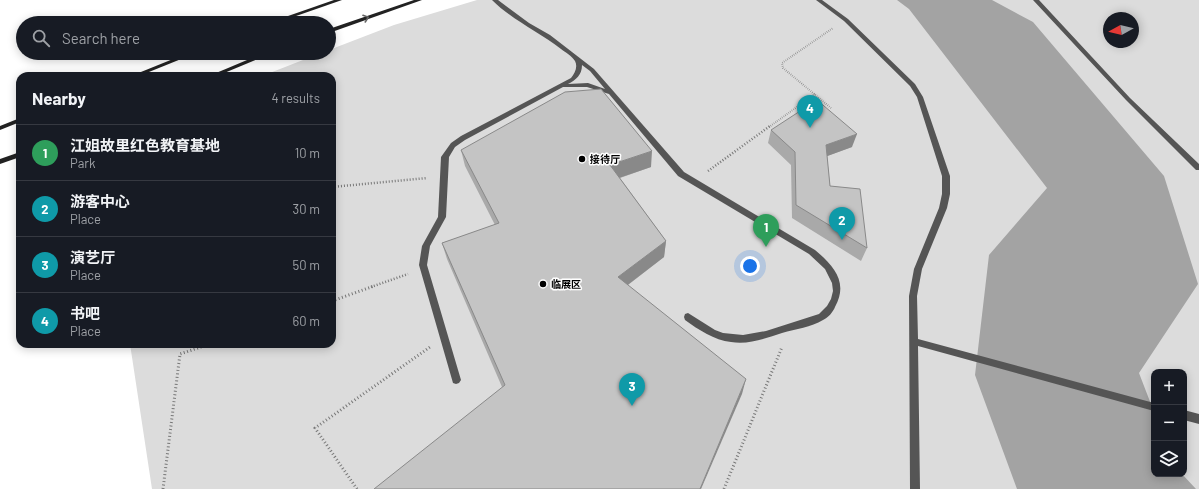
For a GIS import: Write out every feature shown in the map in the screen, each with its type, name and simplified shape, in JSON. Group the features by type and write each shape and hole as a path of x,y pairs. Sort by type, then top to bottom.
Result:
{"main road":[{"path":"292,16 339,0"},
{"path":"336,29 419,0"},
{"path":"144,72 175,60"},
{"path":"222,72 252,60"},
{"path":"0,128 16,122"},
{"path":"0,162 16,156"}],"lane":[{"path":"495,0 527,24 548,36 592,70 681,174 812,252 824,262 832,272 838,293 835,302 829,311 822,317 813,321 745,340 730,339 703,329 688,317"},
{"path":"820,0 846,20 913,85 920,97 946,176 946,194 943,208 918,269 913,296 915,489"},
{"path":"1036,0 1128,100 1199,168"},
{"path":"456,380 424,269 426,246 442,217 445,157 453,145 568,83 577,74 580,66 576,57"},
{"path":"557,88 574,85 588,85 603,89 613,94"},
{"path":"913,341 1151,406"},
{"path":"1187,416 1199,419"}],"path":[{"path":"831,108 783,68 782,63 846,20"},
{"path":"693,182 815,94"},
{"path":"336,188 444,177"},
{"path":"336,300 424,269"},
{"path":"724,489 768,379 791,327"},
{"path":"357,489 315,428 443,338"},
{"path":"163,489 180,354 198,348"}],"shaded area":[{"path":"477,0 1199,0 1199,489 152,489 131,348 336,348 336,72 272,72 303,60 336,60 336,47 394,25"},
{"path":"897,0 992,0 1033,22 1164,176 1198,284 1139,373 1151,404 1151,477 1185,477 1196,489 1017,489 975,375 989,255 1047,188 909,9"}],"building":[{"path":"601,89 652,151 610,165 666,241 618,277 746,379 700,489 374,489 505,385 442,243 499,223 461,150 565,92"},
{"path":"817,100 857,134 826,145 830,186 860,189 867,248 796,205 795,152 771,130"}],"place":[{"name":"书吧","path":"810,128"},
{"name":"接待厅","path":"582,159"},
{"name":"游客中心","path":"842,240"},
{"name":"江姐故里红色教育基地","path":"766,247"},
{"name":"临展区","path":"543,284"},
{"name":"演艺厅","path":"632,406"}]}
